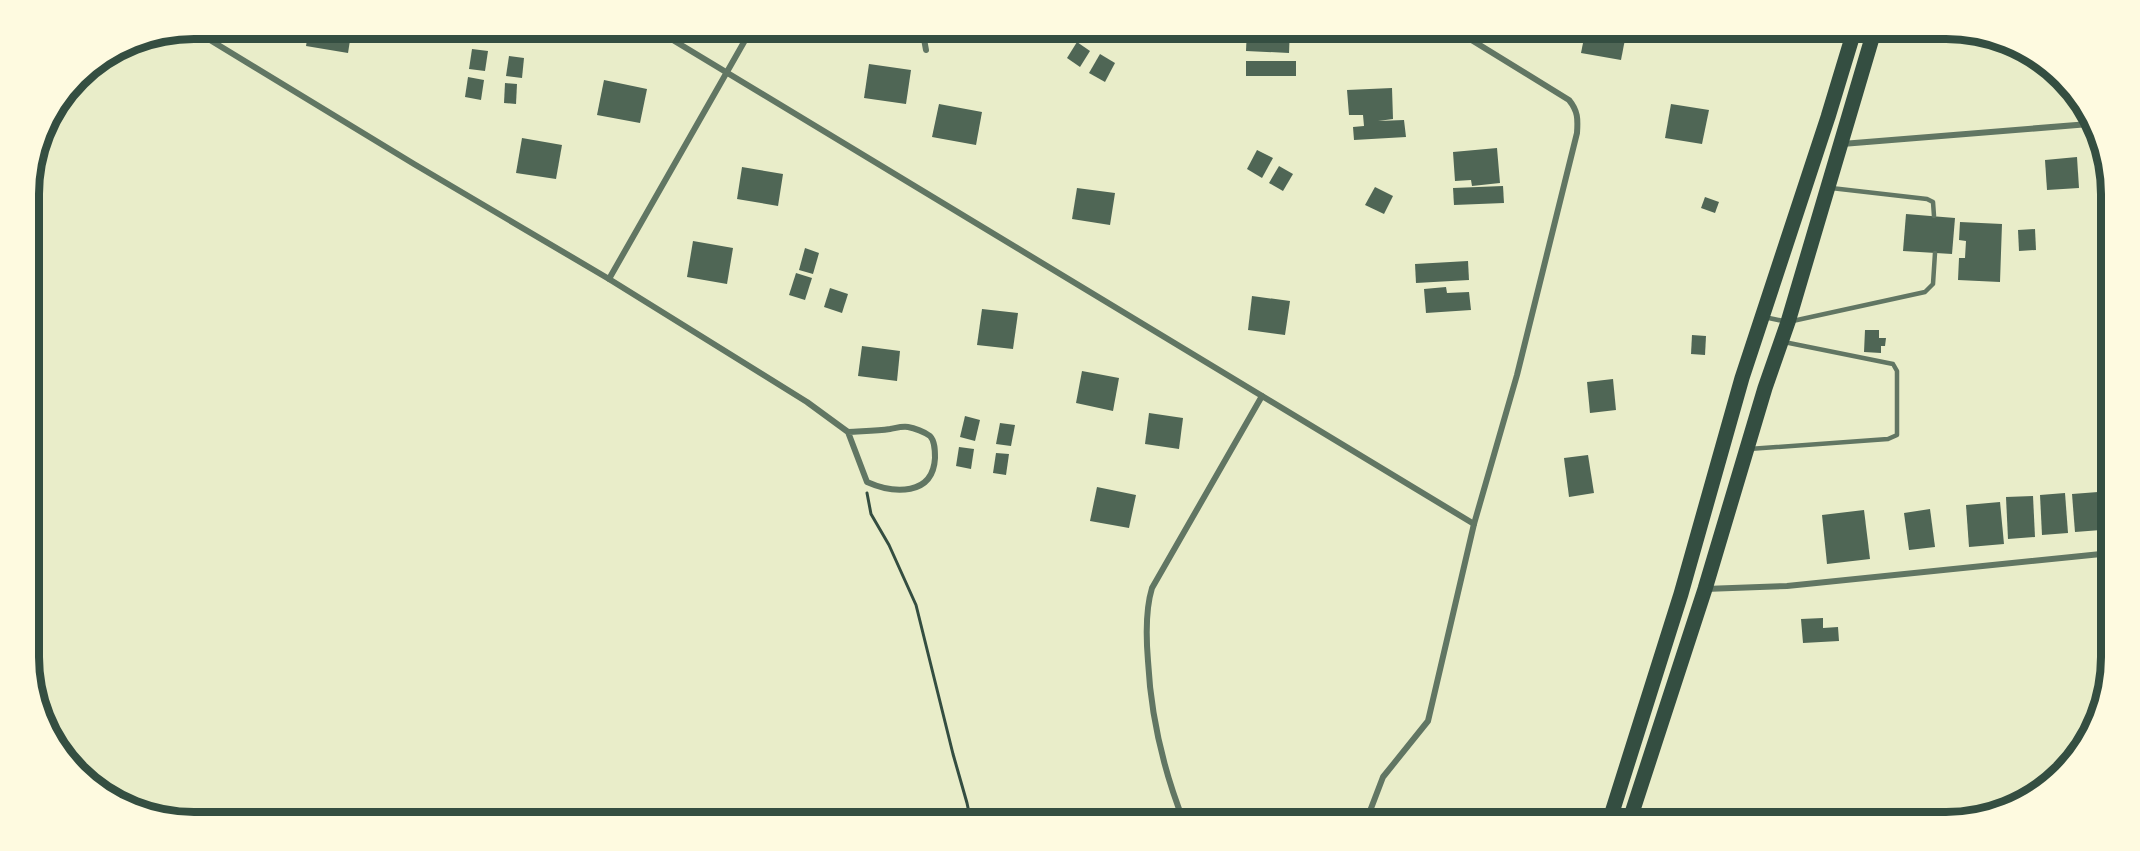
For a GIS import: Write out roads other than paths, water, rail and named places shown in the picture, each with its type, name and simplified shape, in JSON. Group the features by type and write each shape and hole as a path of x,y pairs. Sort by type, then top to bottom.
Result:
{"main road":[{"path":"1612,812 1681,594 1761,316 1852,39"},
{"path":"1632,812 1788,322 1872,39"}],"street":[{"path":"208,39 442,182 609,279 807,402 848,432 867,482 882,489 907,490 922,485 929,479 935,466 935,453 933,441 924,433 908,427 848,432"},
{"path":"671,39 1474,524"},
{"path":"609,279 746,39"},
{"path":"924,39 926,50"},
{"path":"1370,812 1383,777 1428,721 1474,524 1517,375 1578,133 1578,117 1575,107 1569,100 1470,39"},
{"path":"1842,144 2084,124"},
{"path":"1181,812 1157,742 1146,642 1148,600 1152,588 1262,396"},
{"path":"1705,589 1787,586 2101,554"}],"lane":[{"path":"1829,187 1928,199 1933,202 1934,216"},
{"path":"1761,316 1788,322 1925,292 1933,284 1935,253"},
{"path":"1747,450 1888,439 1897,435 1897,371 1893,364 1782,341"}]}
